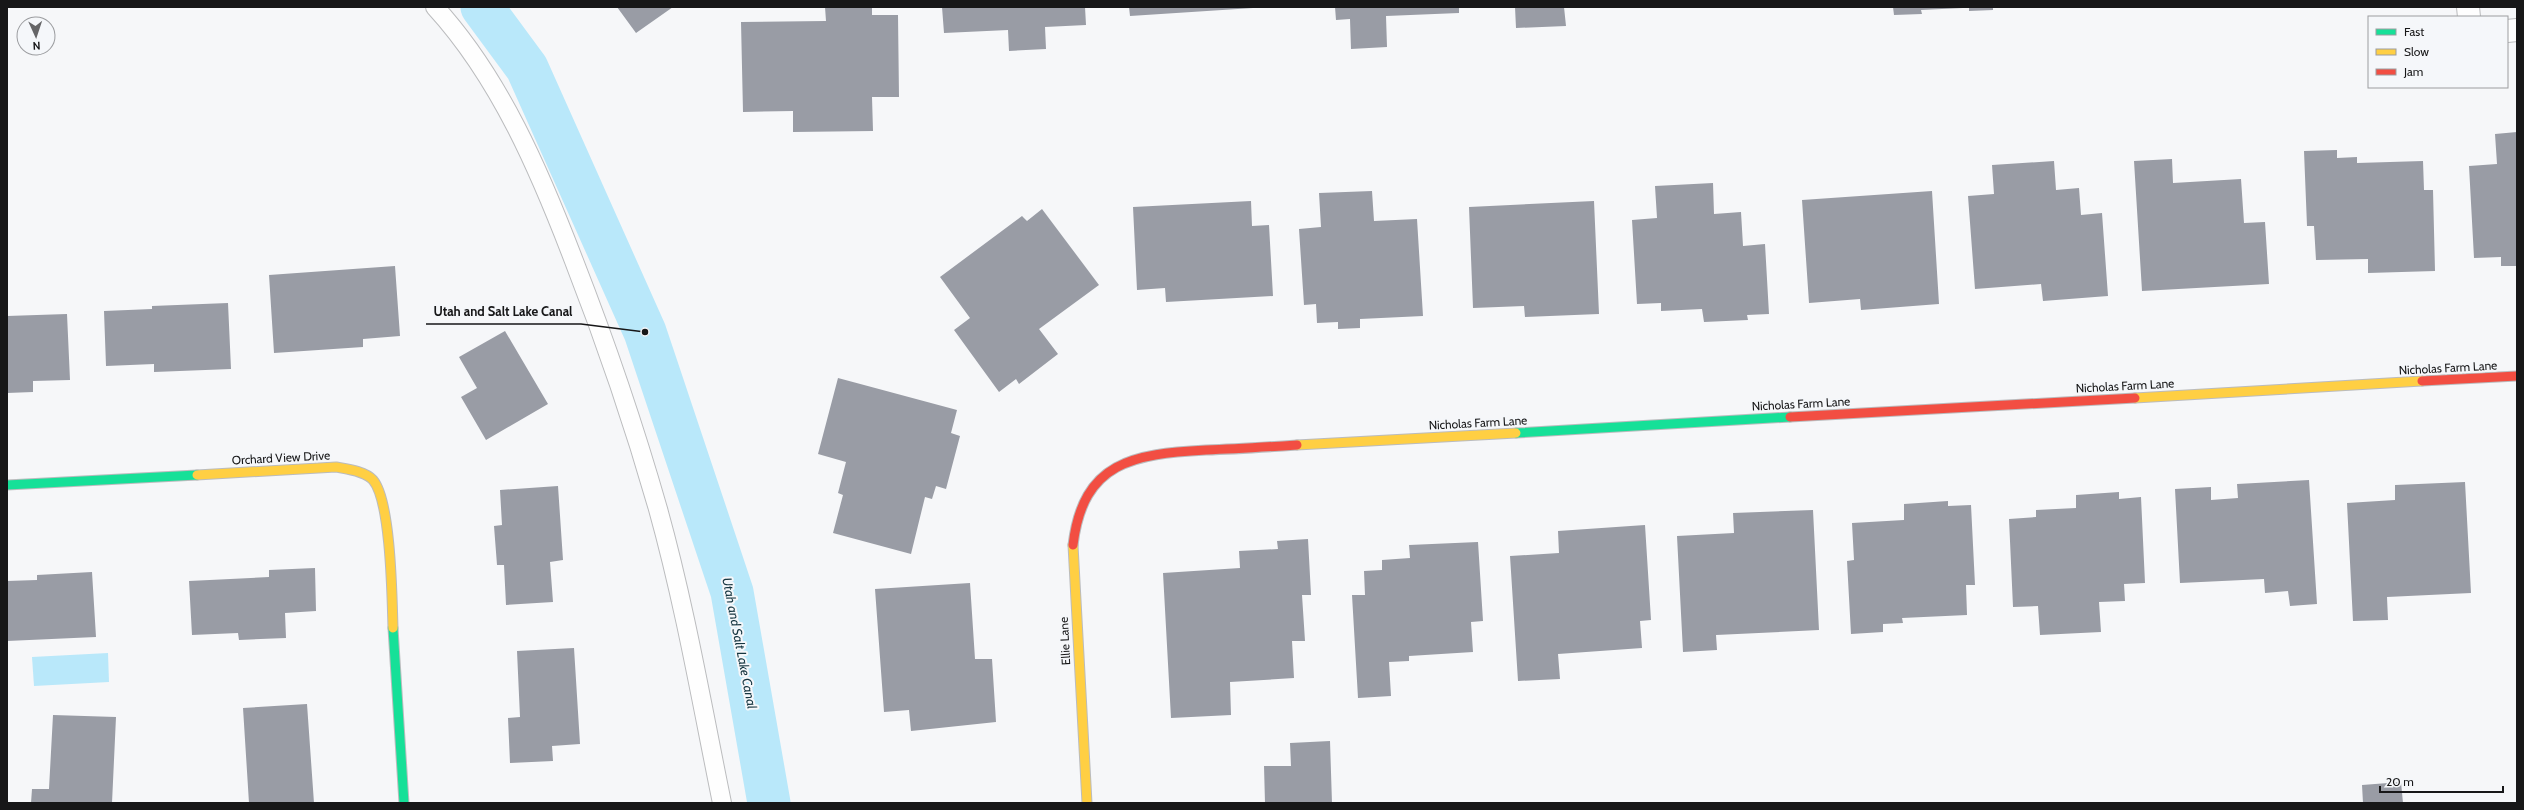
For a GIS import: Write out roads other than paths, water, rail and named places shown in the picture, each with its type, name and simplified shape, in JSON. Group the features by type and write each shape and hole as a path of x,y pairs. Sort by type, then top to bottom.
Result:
{"street":[{"name":"Nicholas Farm Lane","path":"1095,483 1114,467 1136,457 1160,453 2517,376"},
{"name":"Orchard View Drive","path":"7,485 336,466 356,471 373,480 384,507 388,536 404,803"},
{"name":"Ellie Lane","path":"1087,803 1072,551 1076,521 1082,504 1095,483"}],"lane":[{"path":"434,7 453,27 500,98 548,193 605,341 658,510 684,613 722,803"}],"water":[{"path":"108,653 109,682 34,686 32,657"}],"waterway":[{"name":"Utah and Salt Lake Canal","path":"482,7 527,68 645,332 732,592 769,803"}],"place":[{"name":"Utah and Salt Lake Canal","path":"645,332"}]}
